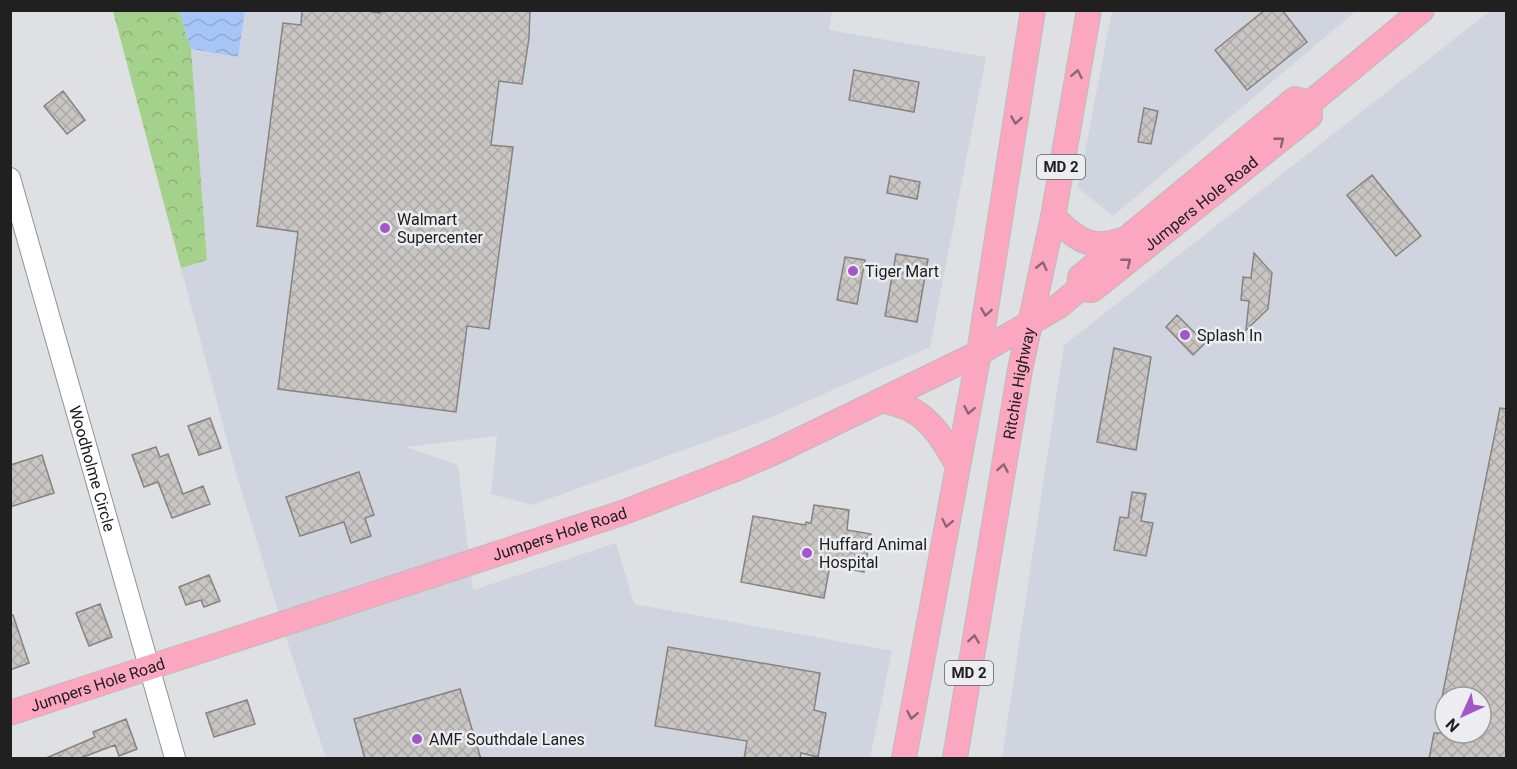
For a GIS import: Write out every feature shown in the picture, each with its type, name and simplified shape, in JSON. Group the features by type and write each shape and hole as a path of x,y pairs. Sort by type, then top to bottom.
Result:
{"main road":[{"name":"MD 2","path":"904,759 979,353 1033,10"},
{"name":"Ritchie Highway","path":"955,759 1029,323 1053,217 1089,10"},
{"name":"Jumpers Hole Road","path":"1310,103 1422,10"},
{"name":"Jumpers Hole Road","path":"10,713 622,513 761,458 979,353 1059,306 1079,289 1080,277 1295,99 1310,103"},
{"name":"Jumpers Hole Road","path":"1079,289 1090,291 1098,286 1310,116 1310,103"},
{"path":"1053,217 1076,236 1090,243 1102,244 1126,239"},
{"path":"883,400 910,410 929,423 940,435 958,466"}],"street":[{"name":"Woodholme Circle","path":"10,178 175,759"}],"shaded area":[{"path":"245,11 832,11 829,30 986,57 930,347 758,423 532,505 491,494 497,436 406,447 458,465 473,590 616,543 634,604 892,651 870,758 326,758 290,650 234,466 181,268 207,259 191,49 238,57"},
{"path":"1112,11 1356,11 1113,216 1078,188"},
{"path":"1490,11 1506,11 1506,758 1002,758 1064,345"}],"green space":[{"path":"113,11 179,11 191,49 207,260 181,268"}],"water":[{"path":"179,11 245,11 238,57 191,49"}],"building":[{"name":"Walmart Supercenter","path":"302,10 362,10 380,13 380,10 530,10 529,38 522,84 499,81 491,145 513,147 489,329 467,326 456,412 278,389 298,232 257,226 283,23 301,25"},
{"path":"1265,10 1282,10 1307,42 1247,90 1215,50"},
{"path":"854,70 919,82 914,112 849,100"},
{"path":"63,91 85,120 67,134 44,106"},
{"path":"1144,108 1158,111 1151,144 1138,142"},
{"path":"1372,175 1421,236 1396,256 1347,195"},
{"path":"890,176 920,182 917,199 887,193"},
{"path":"1254,253 1272,273 1268,309 1246,330 1249,301 1241,300 1243,277 1251,278"},
{"path":"896,254 928,259 917,322 885,316"},
{"name":"Tiger Mart","path":"845,257 865,260 857,304 837,300"},
{"name":"Splash In","path":"1177,315 1205,343 1193,355 1166,327"},
{"path":"1114,348 1151,357 1136,450 1097,442"},
{"path":"1500,408 1506,409 1506,759 1429,759 1433,738 1433,745 1493,745 1493,685 1444,685"},
{"path":"210,418 221,448 199,455 188,426"},
{"path":"156,447 160,457 168,454 183,494 203,486 210,504 172,518 158,482 144,487 132,455"},
{"path":"42,455 54,493 10,507 10,465"},
{"path":"359,472 374,515 365,518 371,536 351,543 344,522 300,536 286,497"},
{"path":"1132,492 1146,494 1141,521 1153,523 1146,556 1114,550 1120,517 1128,518"},
{"name":"Huffard Animal Hospital","path":"814,505 849,510 847,530 871,534 864,572 830,565 824,598 741,582 753,516 805,525 806,522 811,523"},
{"path":"209,575 220,601 204,607 201,600 186,605 179,587"},
{"path":"100,604 112,637 89,646 76,613"},
{"path":"13,615 29,663 10,670 10,616"},
{"path":"668,647 820,673 814,710 826,713 818,757 801,753 800,759 744,759 747,741 655,726"},
{"name":"AMF Southdale Lanes","path":"460,689 481,759 365,759 354,719"},
{"path":"247,700 255,724 214,737 206,713"},
{"path":"126,719 137,749 119,756 115,745 78,759 44,759 95,737 93,732"}],"place":[{"name":"Walmart Supercenter","path":"385,228"},
{"name":"Tiger Mart","path":"853,271"},
{"name":"Splash In","path":"1185,335"},
{"name":"Huffard Animal Hospital","path":"807,553"},
{"name":"AMF Southdale Lanes","path":"417,739"}]}
